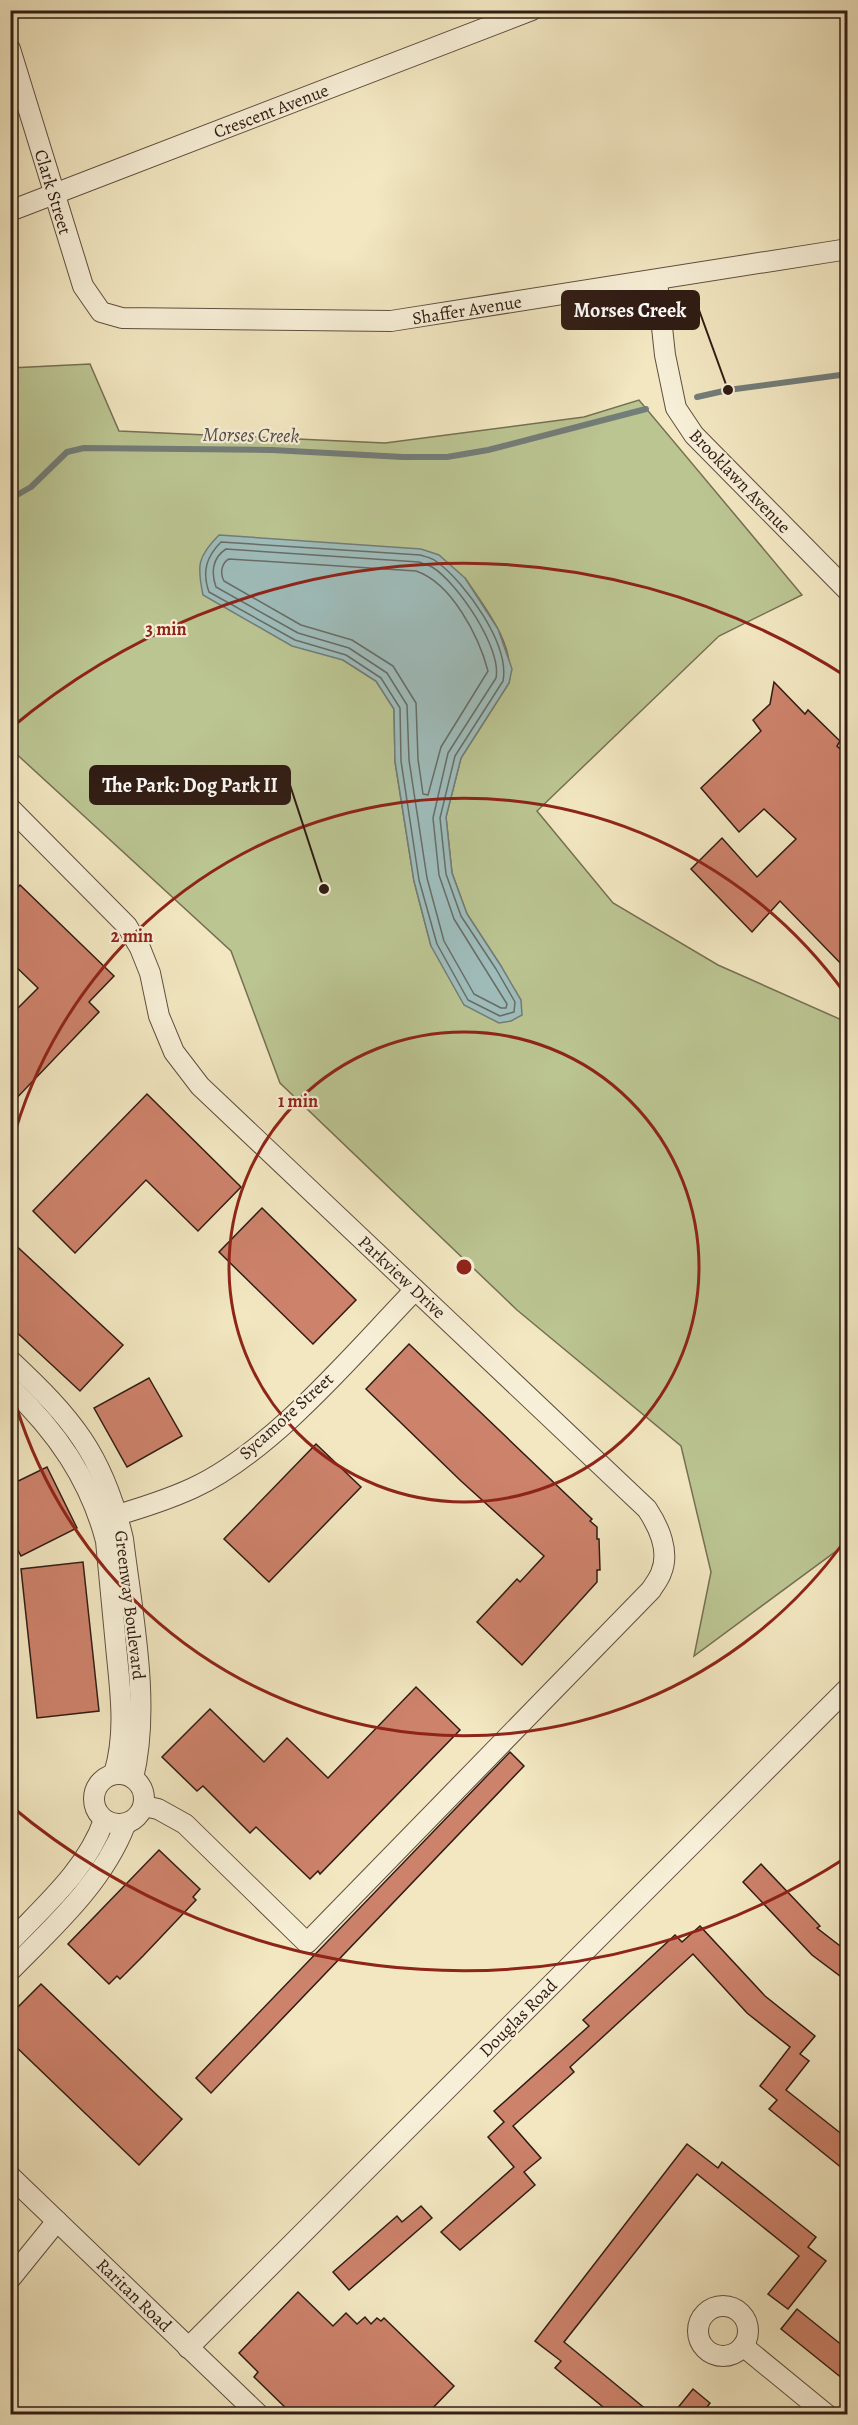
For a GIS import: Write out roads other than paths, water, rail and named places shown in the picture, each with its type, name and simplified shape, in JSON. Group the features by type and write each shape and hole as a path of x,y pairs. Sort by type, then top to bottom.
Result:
{"street":[{"name":"Crescent Avenue","path":"10,211 532,10"},
{"name":"Clark Street","path":"10,49 83,286 92,298"},
{"name":"Shaffer Avenue","path":"92,298 101,312 122,318 391,321 657,281 848,249"},
{"name":"Brooklawn Avenue","path":"657,281 665,355 676,408 694,435 845,583"},
{"name":"Parkview Drive","path":"10,808 127,926 141,948 159,1016 174,1053 201,1086 647,1509 659,1527 664,1553 662,1573 651,1590 307,1943 185,1824 158,1809 144,1806"},
{"name":"Sycamore Street","path":"109,1517 193,1488 247,1453 314,1394 415,1290"},
{"name":"Greenway Boulevard","path":"10,1360 48,1396 76,1429 96,1458 109,1517"},
{"name":"Greenway Boulevard","path":"10,1387 58,1437 86,1485 123,1539 140,1689 141,1725 137,1761 124,1776"},
{"name":"Douglas Road","path":"188,2348 848,1688"},
{"path":"124,1776 143,1790 144,1806 136,1819 125,1825 116,1825 104,1820 96,1809 94,1795 101,1781 124,1776"},
{"path":"10,1942 81,1864 100,1832 104,1820"},
{"path":"10,1971 77,1902 96,1878 125,1825"},
{"name":"Raritan Road","path":"10,2176 258,2415"},
{"path":"10,2279 57,2221"},
{"path":"743,2346 826,2415"}],"water":[{"path":"219,535 421,549 439,555 465,578 498,629 512,669 509,683 461,758 446,817 452,873 467,914 521,1000 522,1015 511,1021 499,1023 464,1005 431,946 414,881 395,761 394,709 376,681 343,660 292,646 203,595 200,576 201,562 206,550"}],"waterway":[{"name":"Morses Creek","path":"697,397 728,390 848,374"},
{"name":"Morses Creek","path":"10,499 31,487 67,452 84,448 272,450 447,457 488,450 646,409"}],"place":[{"name":"Morses Creek","path":"728,390"},
{"name":"The Park: Dog Park II","path":"324,889"}]}
